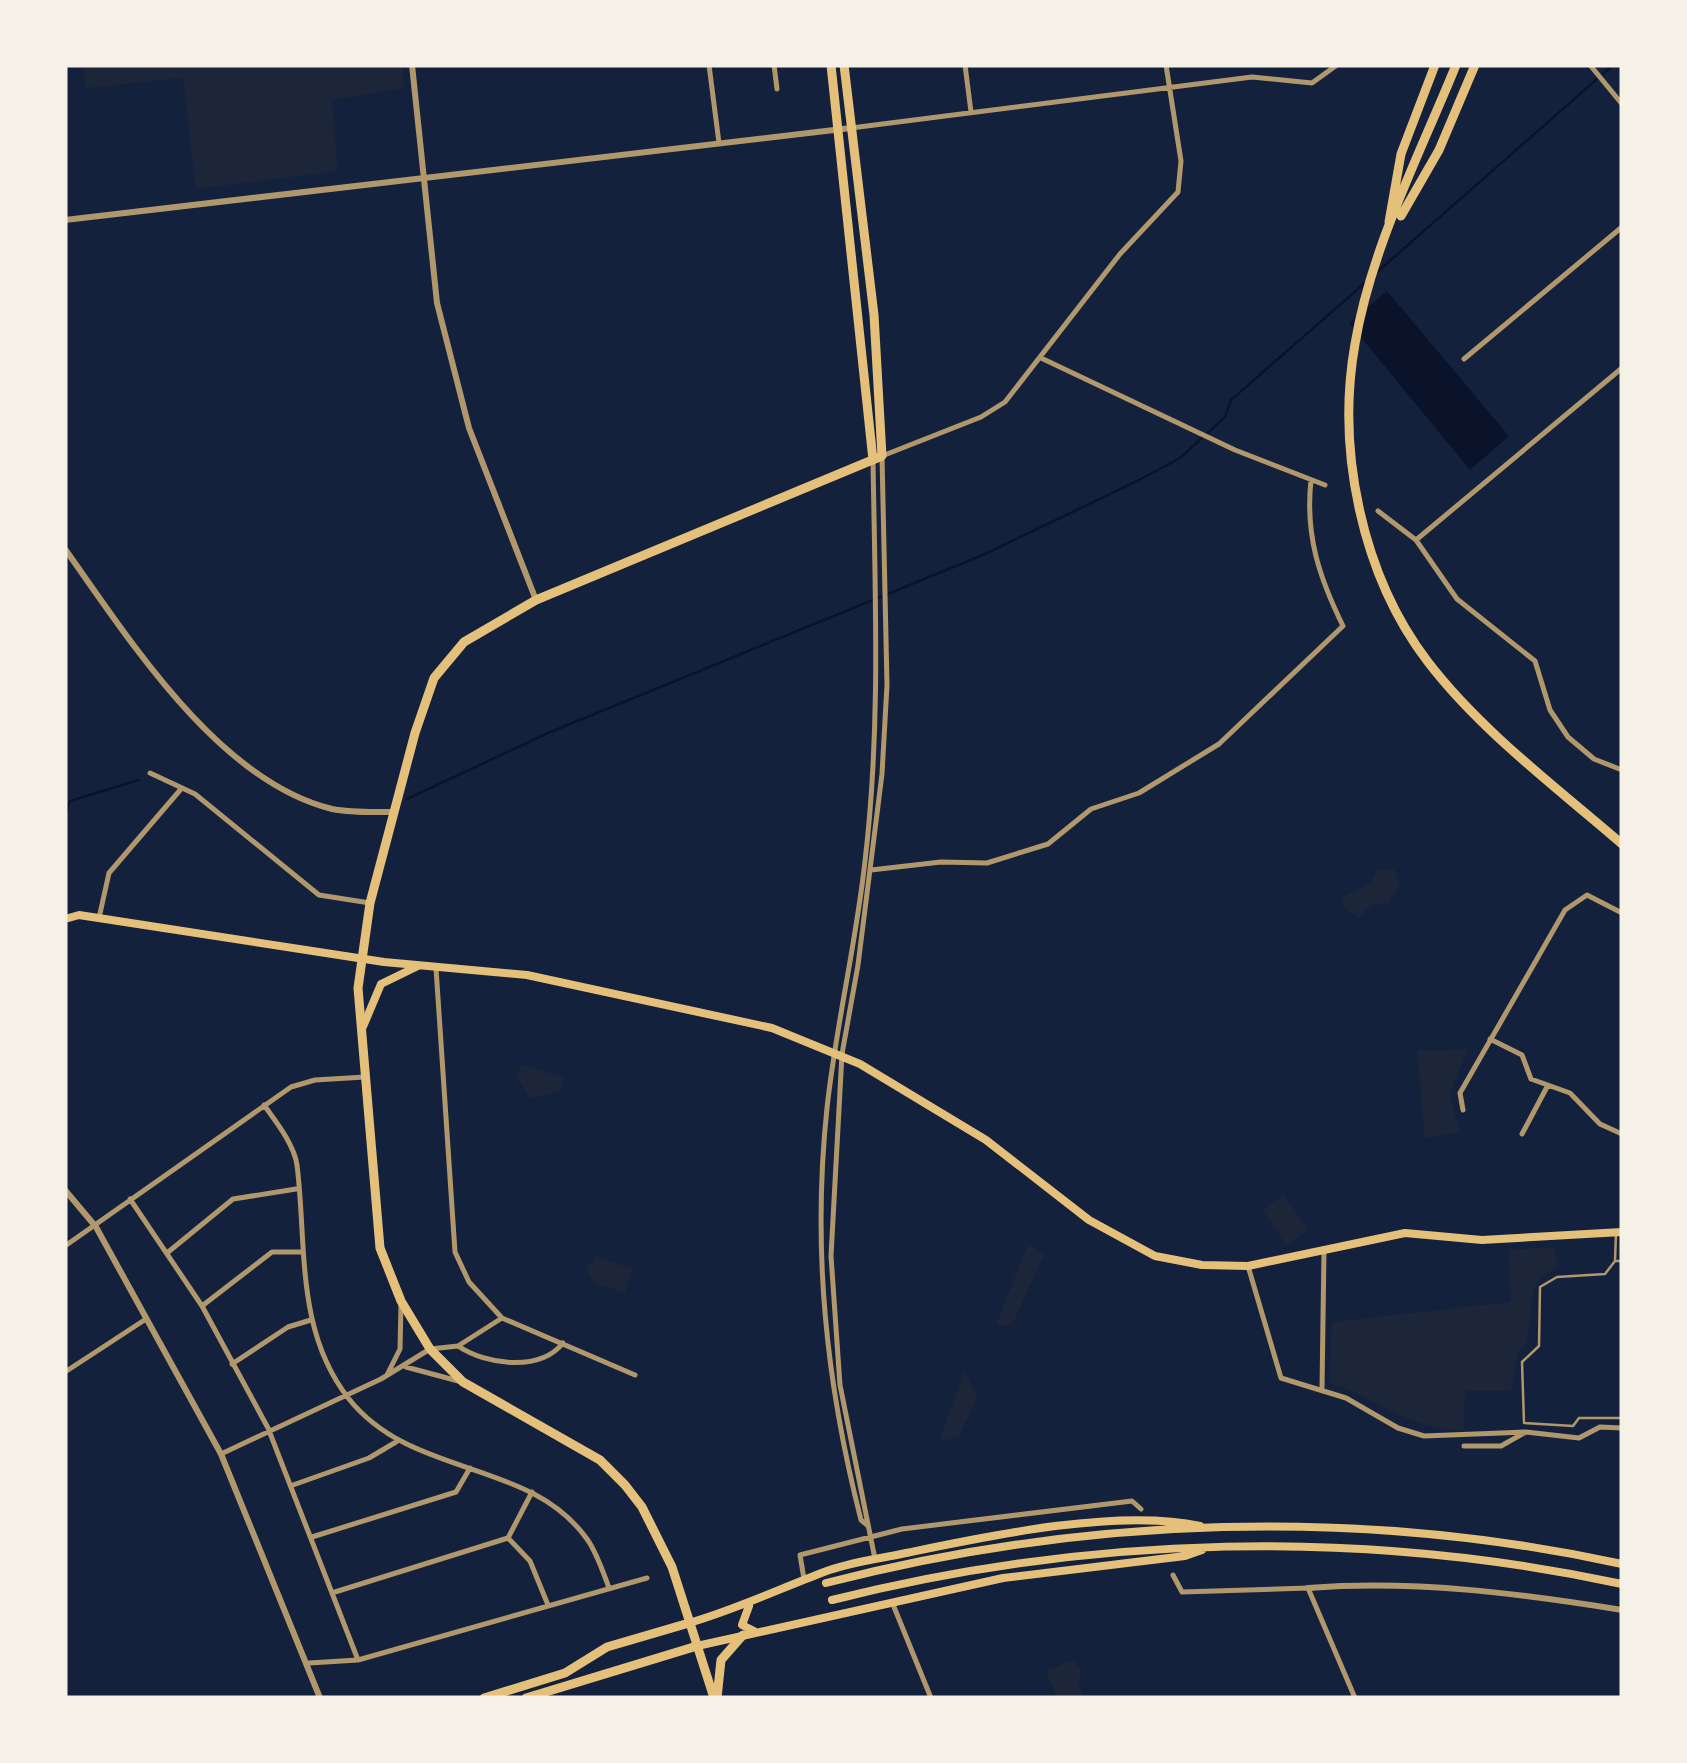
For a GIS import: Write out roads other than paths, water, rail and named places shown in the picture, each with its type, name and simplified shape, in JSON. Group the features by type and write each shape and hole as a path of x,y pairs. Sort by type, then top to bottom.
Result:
{"main road":[{"path":"830,65 878,458"},
{"path":"844,65 874,315 878,458"},
{"path":"1384,246 1401,154 1435,65"},
{"path":"1456,65 1384,246 1359,323 1350,398 1354,472 1374,561 1398,616 1428,662 1474,712 1622,844"},
{"path":"1384,246 1440,150 1474,65"},
{"path":"715,1698 672,1568 642,1507 625,1484 600,1460 464,1382 430,1349 402,1301 380,1248 358,988 370,903 406,768 434,678 464,642 536,600 878,458"},
{"path":"65,919 99,918 363,959 546,979 772,1028 838,1052 986,1140 1089,1220 1155,1256 1202,1265 1248,1266 1405,1233 1482,1240 1619,1232"},
{"path":"362,1030 381,984 419,966"},
{"path":"484,1698 513,1694 565,1673 607,1646 749,1606 825,1571 960,1542 1096,1524 1172,1520 1209,1528"},
{"path":"826,1583 1005,1546 1209,1528 1296,1526 1411,1534 1534,1547 1622,1564"},
{"path":"526,1698 697,1646 891,1600 1004,1578 1185,1556 1211,1546"},
{"path":"832,1600 1008,1565 1211,1546 1415,1552 1622,1584"},
{"path":"749,1606 742,1625 756,1631"},
{"path":"715,1698 721,1660 743,1634"}],"street":[{"path":"412,65 437,303 469,428 536,600"},
{"path":"709,65 720,143"},
{"path":"774,65 777,88"},
{"path":"965,65 971,112"},
{"path":"878,458 981,417 1005,402 1120,254 1178,192 1181,161 1166,65"},
{"path":"65,220 1252,77 1312,82 1337,65"},
{"path":"1590,65 1622,104"},
{"path":"1464,360 1622,226"},
{"path":"1041,358 1218,442 1325,485"},
{"path":"1416,540 1622,368"},
{"path":"867,1525 860,1520 836,1418 820,1275 825,1127 871,870 882,774 886,619 878,458"},
{"path":"875,1560 840,1384 831,1304 831,1202 838,1052 865,860 874,750 878,458"},
{"path":"871,870 941,862 987,863 1018,856 1048,844 1091,809 1139,793 1227,737 1300,662 1343,626 1325,589 1309,535 1310,480"},
{"path":"1378,511 1416,540 1456,599 1527,652 1540,668 1550,710 1568,738 1594,759 1622,770"},
{"path":"65,549 133,644 193,716 244,763 322,806 394,812"},
{"path":"150,773 195,794 319,896 370,903"},
{"path":"99,918 109,874 181,789"},
{"path":"1462,1110 1460,1093 1490,1038 1500,1030 1565,910 1586,895 1622,914"},
{"path":"436,967 455,1252 469,1282 502,1318 636,1375"},
{"path":"1490,1038 1522,1055 1531,1079 1570,1093 1600,1124 1622,1134"},
{"path":"65,1246 96,1228 291,1087 315,1080 368,1077"},
{"path":"1522,1134 1548,1086"},
{"path":"264,1105 297,1162 300,1252 311,1320 346,1396 396,1442 532,1492 566,1517 588,1540 609,1588"},
{"path":"167,1253 233,1199 296,1189"},
{"path":"65,1190 96,1228 221,1454 320,1698"},
{"path":"130,1200 202,1306 268,1428 335,1592 358,1660"},
{"path":"1322,1389 1324,1248"},
{"path":"202,1306 272,1252 300,1252"},
{"path":"1248,1266 1281,1378 1322,1389 1424,1436 1526,1432 1579,1438 1600,1427 1622,1428"},
{"path":"386,1376 400,1349 402,1301"},
{"path":"65,1372 146,1318"},
{"path":"221,1454 268,1428 386,1376 430,1349 458,1346 502,1318"},
{"path":"232,1364 288,1328 311,1320"},
{"path":"458,1346 467,1352 526,1363 554,1355 563,1343"},
{"path":"402,1367 464,1382"},
{"path":"1464,1446 1501,1446 1526,1432"},
{"path":"292,1486 369,1458 396,1442"},
{"path":"312,1537 456,1492 470,1468"},
{"path":"335,1592 508,1538 532,1492"},
{"path":"804,1582 800,1555 870,1534 1132,1501 1141,1509"},
{"path":"508,1538 530,1561 548,1605"},
{"path":"1173,1575 1182,1592 1384,1582 1492,1589 1622,1610"},
{"path":"309,1664 358,1660 647,1578"},
{"path":"1308,1588 1355,1698"},
{"path":"891,1600 930,1698"}],"lane":[{"path":"1619,1232 1615,1261 1605,1274 1557,1276 1540,1287 1539,1346 1522,1362 1521,1413 1524,1424 1573,1426 1579,1418 1622,1418"},
{"path":"1615,1261 1622,1261"}],"waterway":[{"path":"1376,273 1613,65"},
{"path":"407,799 548,733 983,555 1180,458 1225,417 1231,400 1366,282"},
{"path":"65,815 70,801 139,780"}]}
